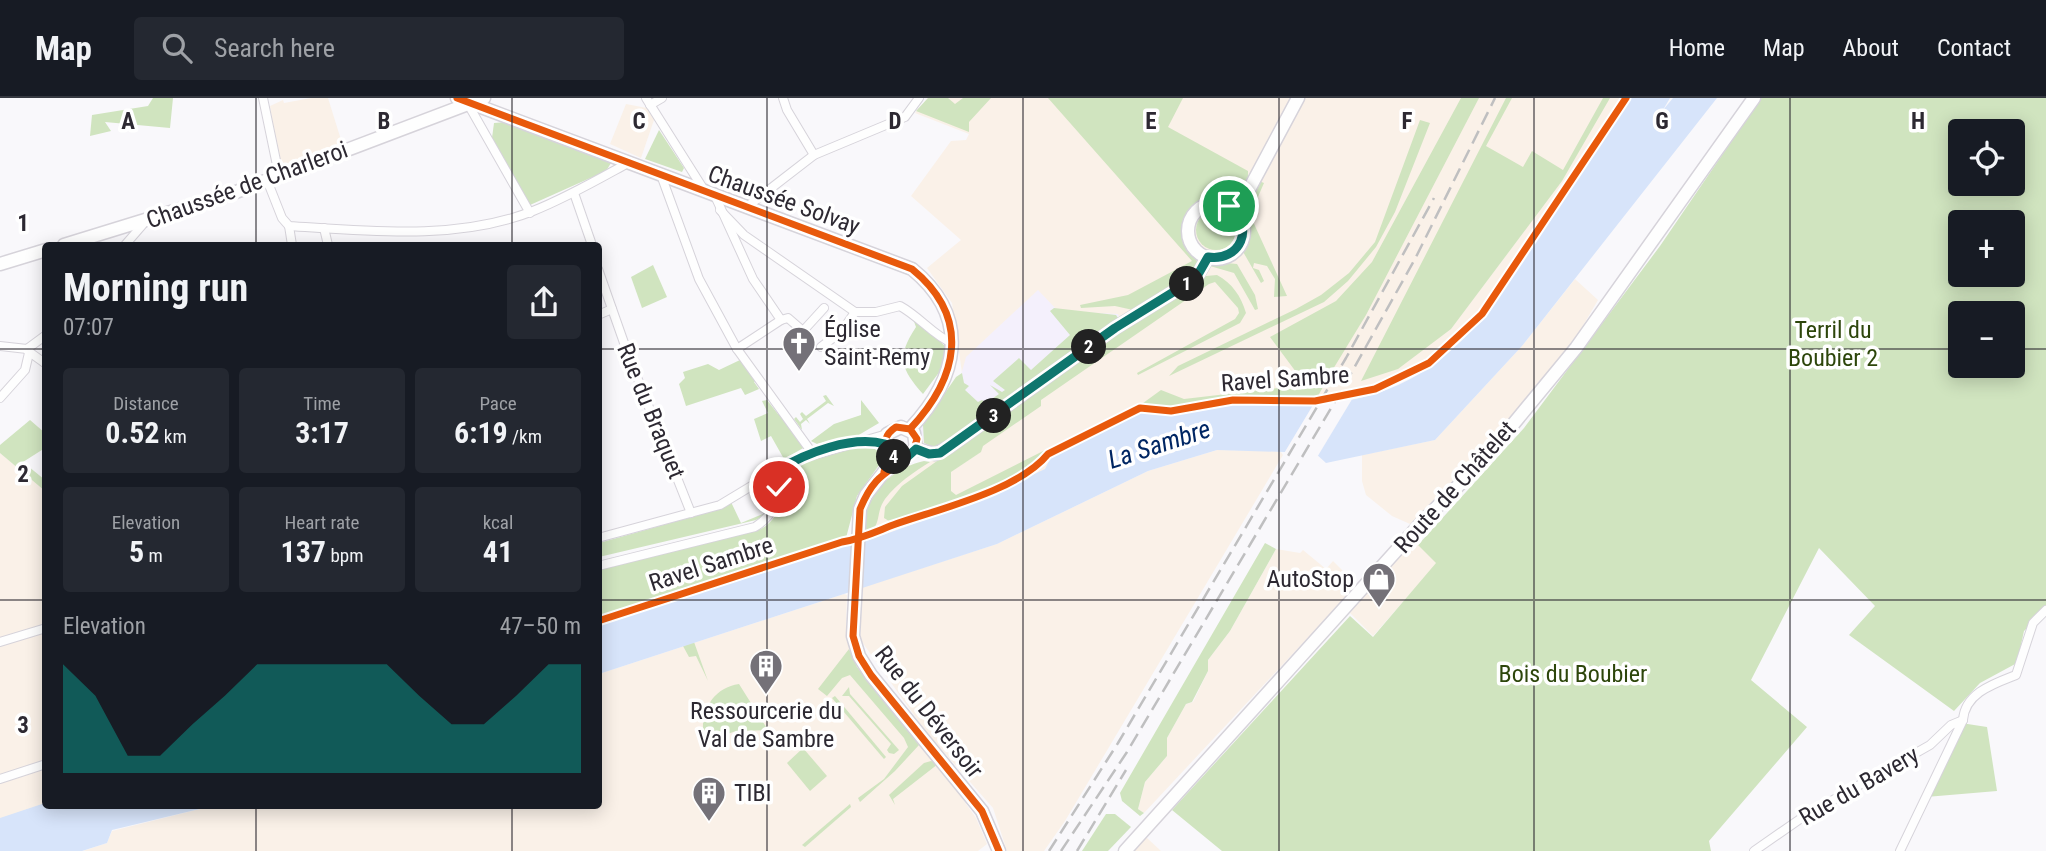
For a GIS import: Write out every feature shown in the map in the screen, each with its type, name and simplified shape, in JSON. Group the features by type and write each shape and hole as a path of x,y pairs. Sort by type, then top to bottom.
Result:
{"main road":[{"name":"Chaussée de Charleroi","path":"75,242 145,222 273,177 463,101 484,98"},
{"path":"1237,212 1298,98"},
{"name":"Route de Châtelet","path":"1125,851 1499,441 1576,348 1754,98"},
{"name":"Chaussée Solvay","path":"463,101 661,175 713,200 748,206 912,269 940,296 948,312 953,343 945,378 910,429"},
{"path":"1212,203 1229,206 1237,212 1244,228 1240,244 1227,256 1208,257 1193,246 1188,229 1196,212 1212,203"},
{"path":"0,264 42,251"},
{"path":"916,449 935,454 949,447 1115,328 1196,278 1208,257"},
{"path":"896,428 910,429 917,439 916,449 902,459 887,444 896,428"},
{"name":"Rue du Déversoir","path":"884,472 887,444"},
{"name":"Rue du Déversoir","path":"902,459 884,472 866,495 856,534 852,618 859,656 871,675 957,780 990,825 999,851"}],"street":[{"path":"662,98 648,102 713,200 752,279 781,320"},
{"path":"783,98 787,110 814,155"},
{"path":"748,206 814,155 905,117 919,98"},
{"path":"265,101 273,177 282,218 289,226 292,242"},
{"path":"463,101 530,213"},
{"path":"289,226 460,229 530,213 574,193 628,163"},
{"path":"661,175 694,266 737,349 813,454"},
{"path":"574,193 591,242"},
{"path":"713,200 744,234 855,312 876,312 900,306 923,319 941,339 953,343"},
{"path":"128,242 145,222"},
{"path":"324,228 327,242"},
{"name":"Rue du Braquet","path":"602,280 691,513"},
{"path":"737,349 788,318 803,331 824,308"},
{"path":"602,313 612,309"},
{"path":"821,347 842,331 855,312"},
{"path":"0,398 24,370 28,351 42,339"},
{"path":"0,346 28,351 42,361"},
{"path":"602,537 720,505 778,470 813,454 862,441 887,444"},
{"path":"602,565 755,527 773,512 778,494 778,470"},
{"path":"1900,851 1963,720 1964,708 1975,694 2016,675 2033,623 2046,610"},
{"path":"0,642 42,629"},
{"name":"Rue du Bavery","path":"1754,851 1803,817 1930,745 1951,725 1963,720"},
{"path":"0,779 42,766"}],"shaded area":[{"path":"328,98 342,143 280,169 270,106 283,100 284,103"},
{"path":"928,98 1626,98 1491,310 1453,350 1429,367 1380,392 1354,399 1299,405 1236,404 1157,417 980,500 869,540 862,518 875,493 889,475 905,466 933,461 921,441 921,425 962,373 952,303 927,268 961,240 911,196 951,141 966,140 969,134 915,113"},
{"path":"626,104 652,109 655,117 641,158 610,144"},
{"path":"1575,279 1598,300 1577,336 1502,431 1410,524 1392,516 1366,495 1362,481 1362,455 1435,440 1522,346"},
{"path":"1038,290 1058,311 1118,314 1120,321 926,448 920,436 921,425 961,375 966,357"},
{"path":"1217,450 1280,451 1283,455 1065,821 1044,851 1007,851 993,808 926,732 860,639 863,587 997,544 1148,471"},
{"path":"0,453 42,488 42,805 0,819"},
{"path":"1415,541 1437,563 1373,636 1349,612"},
{"path":"1276,549 1300,553 1303,550 1326,569 1333,561 1357,585 1144,813 1138,809 1145,782 1167,756 1167,738 1186,704 1193,702 1208,671 1208,660 1230,631"},
{"path":"847,595 846,626 849,649 857,667 938,764 976,818 987,844 978,851 83,851 107,843 112,831 200,809 602,809 602,673"},
{"path":"1146,837 1161,851 1132,851"}],"green space":[{"path":"153,98 173,98 170,128 105,122 111,131 90,136 92,115 148,106"},
{"path":"928,98 948,98 955,104 963,98 991,98 969,122 969,132 916,111"},
{"path":"1048,98 1183,98 1168,127 1248,171 1248,184 1236,196 1208,200 1190,211 1186,227 1198,264 1194,274 1133,310 1115,306 1081,308 1080,305 1128,295 1192,261"},
{"path":"1461,98 1479,98 1366,315 1327,379 1299,376 1270,337 1336,301 1372,262"},
{"path":"1506,98 1512,98 1486,146 1523,167 1532,151 1563,170 1603,98 1610,98 1562,181 1451,329 1398,369 1361,381"},
{"name":"Bois du Boubier","path":"1761,98 2046,98 2046,609 2024,631 2017,663 1980,683 1954,711 1849,635 1875,606 1819,548 1751,680 1807,727 1709,841 1711,851 1222,851 1172,810 1350,616 1373,637 1436,563 1418,545 1524,428 1660,246"},
{"path":"1420,120 1430,123 1395,212 1376,247 1348,281 1324,302 1169,376 1178,366 1321,295 1349,273 1375,242"},
{"path":"506,122 611,163 606,171 530,205 492,138 494,123"},
{"path":"659,130 684,168 682,172 645,159"},
{"path":"1259,181 1264,183 1250,215 1287,296 1274,297 1275,279 1267,266 1254,263 1253,268 1259,270 1264,281 1261,283 1242,250 1249,230 1245,216"},
{"path":"1216,210 1230,216 1236,230 1230,244 1216,250 1202,244 1196,230 1202,216"},
{"path":"1216,262 1237,264 1255,295 1258,309 1255,310 1234,273 1210,266"},
{"path":"653,265 667,297 642,308 631,277"},
{"path":"1217,275 1231,286 1241,301 1246,313 1240,323 1138,375 1137,373 1235,319 1239,313 1238,308 1215,282 1209,284 1041,400 1041,406 983,446 981,452 951,472 951,491 956,495 1057,444 1042,461 1024,474 982,494 894,524 884,518 885,507 902,486 1105,341 1206,276"},
{"path":"1054,308 1116,315 1120,321 937,449 924,443 923,425 956,377 962,373 964,383 969,386 965,390 978,402 982,400 986,403 999,394 990,385 1002,392 1005,390 993,381 1019,358 1031,370 1070,335 1050,311"},
{"path":"912,316 946,347 946,363 923,394 910,377 904,362 906,347 916,327"},
{"path":"740,360 758,379 754,382 759,389 745,395 741,388 686,406 679,384 685,378 683,372 708,364 719,370"},
{"path":"1320,383 1323,387 1318,396 1199,404 1158,411 1139,406 1161,390 1184,399"},
{"path":"826,395 834,406 828,403 807,419 810,424 806,420 801,424 802,430 794,419 796,417 800,422 803,419 800,414 802,412 806,416 826,401 823,396"},
{"path":"767,400 778,414 783,411 805,447 784,459 771,436 761,441 754,419 768,413 762,401"},
{"path":"861,400 879,423 857,436 817,444 811,441 834,424 861,415"},
{"path":"30,420 42,430 42,450 23,462 42,478 42,488 0,453 0,445"},
{"path":"867,443 883,455 882,461 857,496 846,538 602,617 602,566 681,545 759,530 767,525 778,510 784,480 790,466"},
{"path":"924,461 930,462 900,483 885,499 877,523 864,537 867,511 879,488 899,471"},
{"path":"770,480 772,502 770,507 762,517 756,520 602,556 602,542 720,509 731,502 741,523 765,513 751,491"},
{"path":"1265,543 1276,549 1230,631 1208,660 1208,671 1192,702 1186,704 1167,738 1167,756 1145,782 1138,809 1144,813 1140,816 1122,801 1120,793"},
{"path":"694,642 708,681 696,656 689,657 683,646"},
{"path":"849,649 857,667 919,745 895,771 860,802 858,798 884,779 908,747 904,738 850,675 842,678 827,696 818,689"},
{"path":"739,684 768,730 736,731 713,739 704,738 704,720 709,703 721,691"},
{"path":"849,687 850,694 899,750 894,754 887,750 891,744 849,696 842,696"},
{"path":"835,696 886,757 884,759 832,698"},
{"path":"1961,723 1987,727 1997,791 1926,797"},
{"path":"803,748 827,776 810,791 787,763"},
{"path":"931,761 938,764 893,799 895,805 889,795 924,763"},
{"path":"850,804 851,807 805,847 802,845"},
{"path":"1106,814 1115,814 1131,827 1108,851 1082,851"}],"water":[{"name":"La Sambre","path":"1630,98 1670,98 1663,110 1673,98 1717,98 1522,346 1435,440 1326,463 1315,453 1217,450 1148,471 997,544 602,673 602,623 846,544 869,540 980,500 1045,469 1051,457 1139,412 1164,415 1225,405 1311,404 1355,399 1389,389 1419,374 1445,356 1489,310"},
{"path":"42,804 42,809 199,809 112,830 107,843 82,851 0,851 0,818"}],"pier":[{"path":"1354,396 1316,459 1283,455 1316,400"}],"railway":[{"path":"1061,851 1127,752 1340,393 1415,259 1495,98"},
{"path":"1049,851 1118,743 1346,358 1434,198"},
{"path":"1077,851 1126,770"}],"cycle path":[{"path":"457,98 912,269 931,288 944,308 952,348 948,369 939,389 910,429"},
{"name":"Ravel Sambre","path":"602,620 862,537 998,489 1035,467 1048,454 1140,408 1171,411 1233,400 1315,401 1375,389 1429,363 1482,314 1626,98"},
{"path":"884,472 889,454 885,443 887,436 896,427 910,429 917,439 913,453 877,481 860,509 853,636 859,656 871,675 982,811 999,851"}],"place":[{"name":"Église Saint-Remy","path":"799,373"},
{"name":"AutoStop","path":"1379,609"},
{"name":"Ressourcerie du Val de Sambre","path":"766,696"},
{"name":"TIBI","path":"709,823"}],"route":[{"path":"779,487 778,470 791,462 862,441 885,444 892,457 902,459 916,449 929,454 940,453 1115,328 1196,278 1208,257 1227,256 1235,251 1240,244 1244,228 1237,212 1229,206"}],"park label":[{"name":"Terril du Boubier 2","path":"1833,344"}]}
